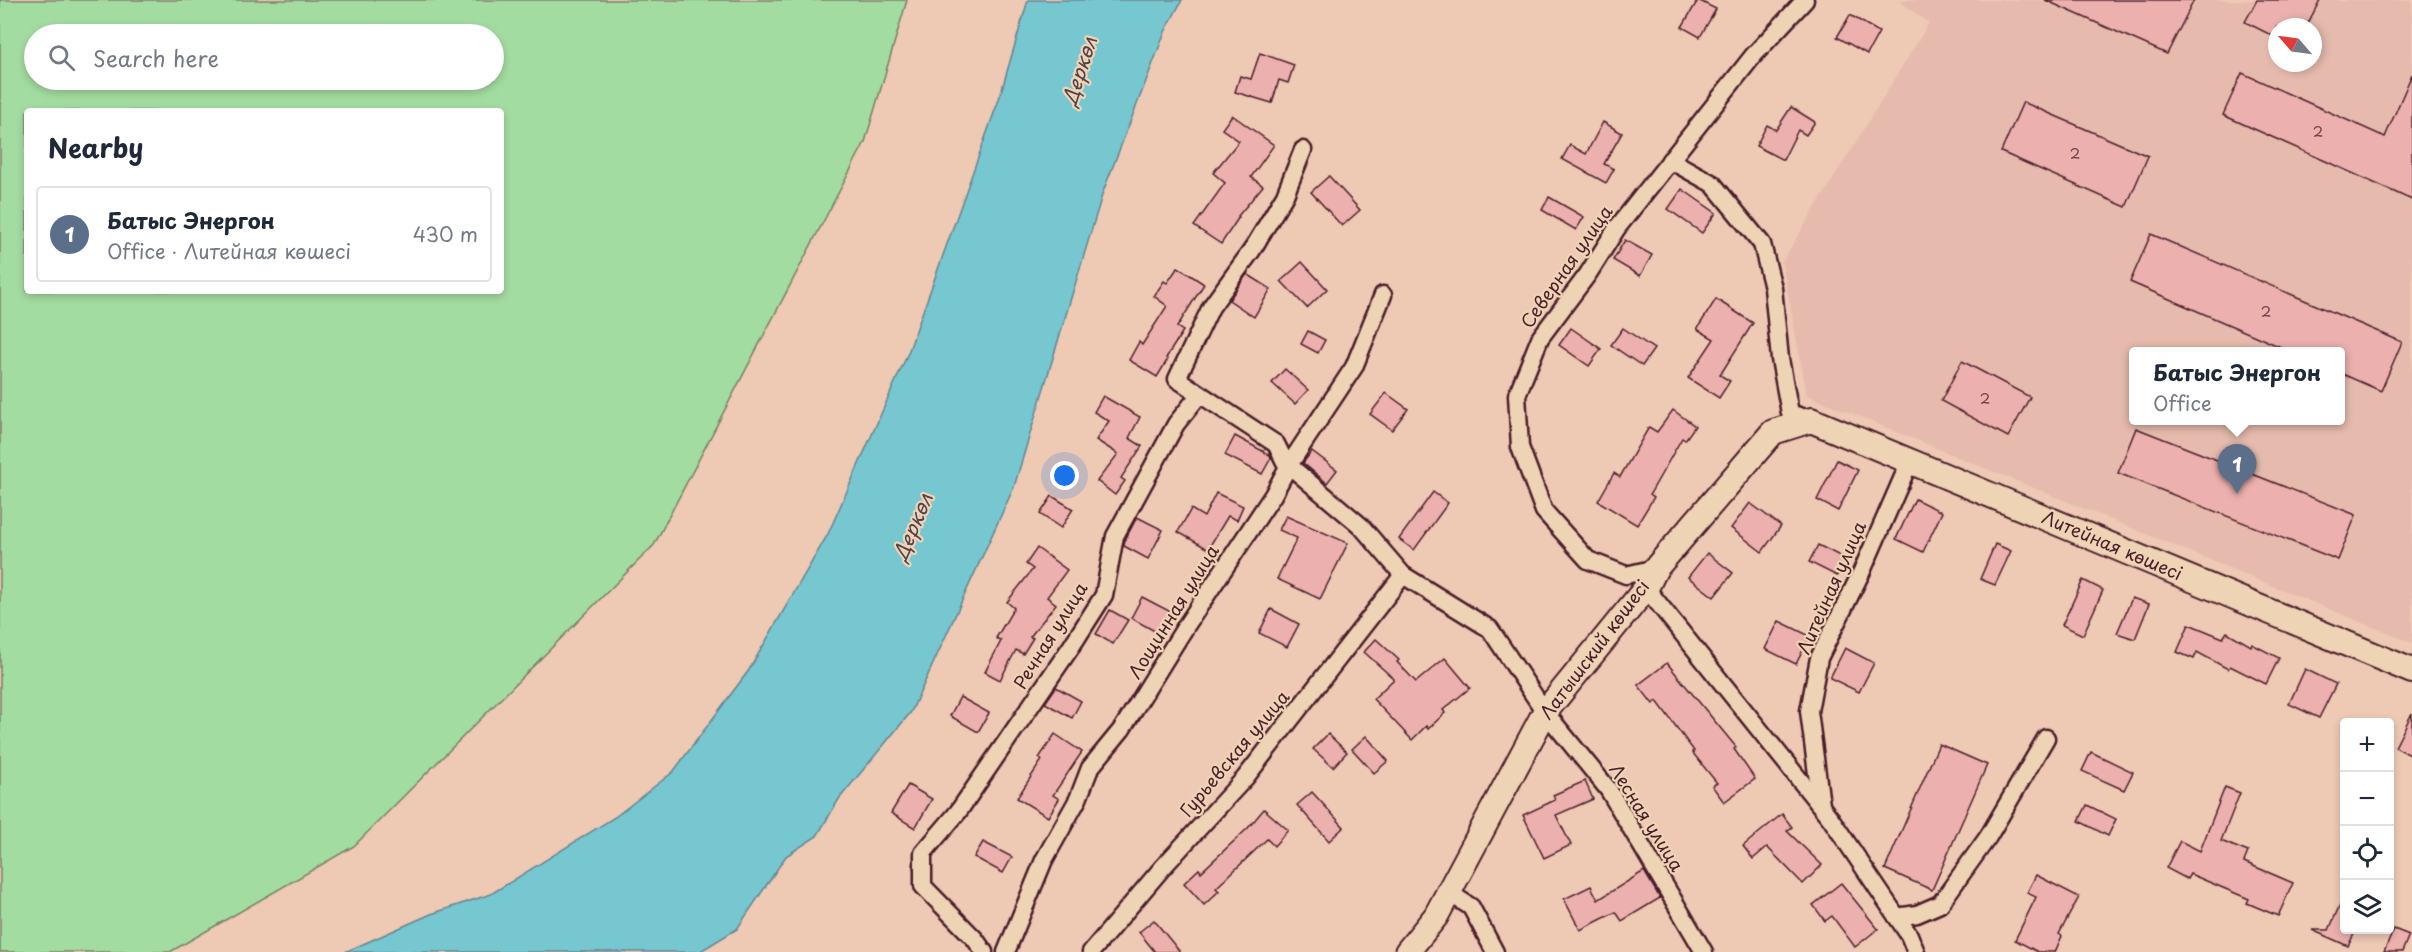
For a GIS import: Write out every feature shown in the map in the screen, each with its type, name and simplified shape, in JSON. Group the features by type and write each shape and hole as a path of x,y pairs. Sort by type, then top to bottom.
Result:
{"street":[{"name":"Северная улица","path":"1651,578 1626,575 1588,560 1544,511 1520,447 1516,395 1540,338 1588,273 1617,228 1754,56 1805,0"},
{"name":"Лесная улица","path":"1303,150 1285,195 1252,250 1211,307 1177,379 1276,444 1285,462 1361,526 1403,575 1490,629 1545,712 1608,789 1704,952"},
{"path":"1670,160 1713,184 1762,244 1773,288 1780,359 1790,413 1811,420"},
{"name":"Лощинная улица","path":"1006,952 1044,860 1078,799 1090,768 1122,729 1185,626 1273,495 1289,465 1354,367 1383,296"},
{"name":"Речная улица","path":"984,952 975,939 923,886 923,854 958,812 1071,647 1104,594 1115,536 1176,424 1200,394"},
{"name":"Литейная көшесі","path":"1811,420 2412,671"},
{"name":"Латышский көшесі","path":"1407,952 1436,916 1545,712 1651,578 1773,432 1811,420"},
{"name":"Литейная улица","path":"1821,807 1809,711 1820,658 1862,571 1910,461"},
{"name":"Гурьевская улица","path":"1091,952 1163,867 1245,778 1403,575"},
{"name":"Литейная улица","path":"1651,578 1821,807 1909,934 1916,952"},
{"path":"1897,916 1917,915 1940,904 1988,837 2046,738"},
{"path":"1448,892 1471,907 1495,952"}],"shaded area":[{"path":"1898,0 2412,0 2412,643 1807,395 1782,262 1929,23"}],"green space":[{"path":"0,0 907,0 865,142 654,545 354,846 170,952 0,952"}],"water":[{"name":"Деркөл","path":"1028,0 1182,0 1165,32 1103,192 1014,487 911,712 839,799 817,836 786,856 737,929 699,952 345,952 431,914 491,894 615,817 673,772 749,670 828,534 908,353 999,99"}],"building":[{"path":"1698,0 1716,9 1700,37 1682,27"},
{"path":"2045,0 2194,0 2167,54"},
{"path":"2257,0 2320,0 2311,18 2268,18 2268,34 2245,22"},
{"path":"1850,15 1879,32 1867,54 1837,37"},
{"path":"1260,53 1294,65 1288,83 1279,80 1272,103 1235,92 1240,76 1251,79"},
{"path":"2242,73 2385,137 2412,74 2412,200 2223,115"},
{"path":"2023,102 2148,156 2126,207 2001,152"},
{"path":"1791,107 1815,122 1806,135 1798,130 1783,160 1756,146 1767,125 1776,130"},
{"path":"1232,115 1274,145 1251,177 1263,186 1238,216 1221,244 1194,226 1225,183 1213,173 1239,141 1222,129"},
{"path":"1603,122 1622,133 1604,164 1614,169 1606,183 1562,159 1570,145 1586,154"},
{"path":"1329,176 1360,210 1342,226 1311,192"},
{"path":"1682,189 1716,213 1702,233 1668,209"},
{"path":"1549,197 1584,217 1576,230 1542,210"},
{"path":"2151,234 2402,342 2381,391 2345,375 2345,347 2281,347 2130,282"},
{"path":"1625,240 1652,255 1640,276 1613,260"},
{"path":"1302,262 1327,289 1307,308 1281,281"},
{"path":"1178,267 1204,284 1177,327 1183,331 1157,377 1129,360 1139,342 1142,345 1167,306 1154,296 1164,281 1167,283"},
{"path":"1247,274 1271,289 1254,317 1229,300"},
{"path":"1716,299 1753,323 1720,375 1730,381 1719,398 1688,378 1714,339 1697,329"},
{"path":"1571,328 1601,349 1589,366 1559,345"},
{"path":"1623,328 1654,349 1642,366 1611,345"},
{"path":"1308,331 1325,340 1318,353 1301,344"},
{"path":"1962,361 2030,397 2008,437 1941,401"},
{"path":"1285,369 1308,390 1295,404 1272,383"},
{"path":"1386,393 1408,409 1392,430 1370,414"},
{"path":"1103,396 1140,417 1129,438 1142,446 1121,478 1125,481 1115,495 1097,481 1118,454 1096,440 1109,421 1094,412"},
{"path":"1673,410 1695,426 1685,440 1682,438 1650,494 1654,497 1637,525 1598,501 1614,473 1620,477 1649,427 1657,432"},
{"path":"2136,428 2356,515 2338,560 2118,473"},
{"path":"1235,436 1270,455 1271,458 1262,474 1225,455"},
{"path":"1312,451 1337,470 1327,483 1303,463"},
{"path":"1837,460 1858,470 1838,511 1817,500"},
{"path":"1433,492 1448,503 1414,550 1399,539"},
{"path":"1216,493 1243,506 1237,520 1228,516 1208,549 1178,532 1191,509 1204,517"},
{"path":"1052,496 1073,509 1061,528 1040,514"},
{"path":"1915,499 1942,512 1923,552 1896,539"},
{"path":"1750,503 1781,526 1762,552 1731,528"},
{"path":"1286,516 1348,543 1320,599 1277,579 1297,538 1279,530"},
{"path":"1137,517 1163,530 1148,559 1124,546"},
{"path":"1995,544 2011,551 1995,585 1980,579"},
{"path":"1818,545 1846,559 1837,576 1809,562"},
{"path":"1037,548 1067,570 1047,597 1056,604 1030,637 1033,638 1023,654 1016,650 1000,680 985,672 1001,641 996,638 1014,608 1007,602 1033,569 1026,564"},
{"path":"1707,553 1733,573 1714,597 1688,577"},
{"path":"2083,580 2103,590 2083,635 2062,625"},
{"path":"1142,597 1171,612 1160,634 1131,618"},
{"path":"2132,598 2149,604 2135,639 2117,633"},
{"path":"1271,609 1299,624 1287,647 1259,633"},
{"path":"1110,610 1128,620 1113,644 1096,634"},
{"path":"1779,621 1810,636 1796,664 1765,649"},
{"path":"2189,624 2223,638 2227,632 2279,658 2266,684 2230,666 2228,669 2197,652 2194,659 2177,652"},
{"path":"1376,639 1399,660 1397,662 1416,682 1445,658 1470,688 1443,710 1445,713 1428,729 1426,726 1412,740 1373,699 1394,679 1364,652"},
{"path":"1845,648 1874,663 1859,692 1830,678"},
{"path":"1667,663 1736,747 1734,749 1755,779 1724,802 1712,786 1717,783 1692,752 1694,751 1657,701 1653,704 1638,685"},
{"path":"2305,669 2336,684 2319,718 2289,704"},
{"path":"1056,687 1081,701 1072,718 1045,703"},
{"path":"960,697 989,713 978,732 950,716"},
{"path":"2412,713 2412,756 2395,747"},
{"path":"1055,734 1082,752 1053,795 1059,799 1048,817 1017,798 1042,760 1039,758"},
{"path":"1328,734 1347,752 1333,767 1313,749"},
{"path":"1366,736 1388,761 1374,773 1352,749"},
{"path":"1939,744 1987,765 1932,890 1885,869"},
{"path":"2091,752 2133,772 2124,790 2082,771"},
{"path":"1585,781 1593,799 1556,815 1571,845 1544,858 1523,815 1555,800 1553,795"},
{"path":"908,785 932,799 915,828 891,813"},
{"path":"2225,787 2240,793 2221,841 2248,852 2244,862 2293,883 2278,916 2247,903 2249,899 2190,874 2187,879 2166,868 2180,841 2200,851"},
{"path":"1312,792 1344,827 1329,841 1297,805"},
{"path":"2087,805 2116,819 2108,836 2079,821"},
{"path":"1264,809 1288,830 1274,846 1267,839 1216,888 1219,891 1204,905 1184,883 1199,869 1201,872 1248,828"},
{"path":"1782,814 1792,827 1787,831 1822,865 1803,884 1767,847 1753,859 1743,846"},
{"path":"983,842 1012,857 1003,873 974,857"},
{"path":"1644,871 1660,898 1622,921 1616,912 1580,930 1564,899 1591,886 1598,900"},
{"path":"2036,875 2079,897 2059,934 2062,936 2055,952 2038,952 2015,940 2036,897 2027,893"},
{"path":"1841,883 1878,929 1855,947 1832,916 1825,921 1813,905"},
{"path":"2340,904 2340,934 2354,934 2348,946 2312,930 2329,930"},
{"path":"1154,920 1180,952 1155,952 1139,932"},
{"path":"2394,929 2409,935 2402,952 2384,952 2392,934 2394,934"}],"place":[{"name":"Батыс Энергон","path":"2237,494"}]}
